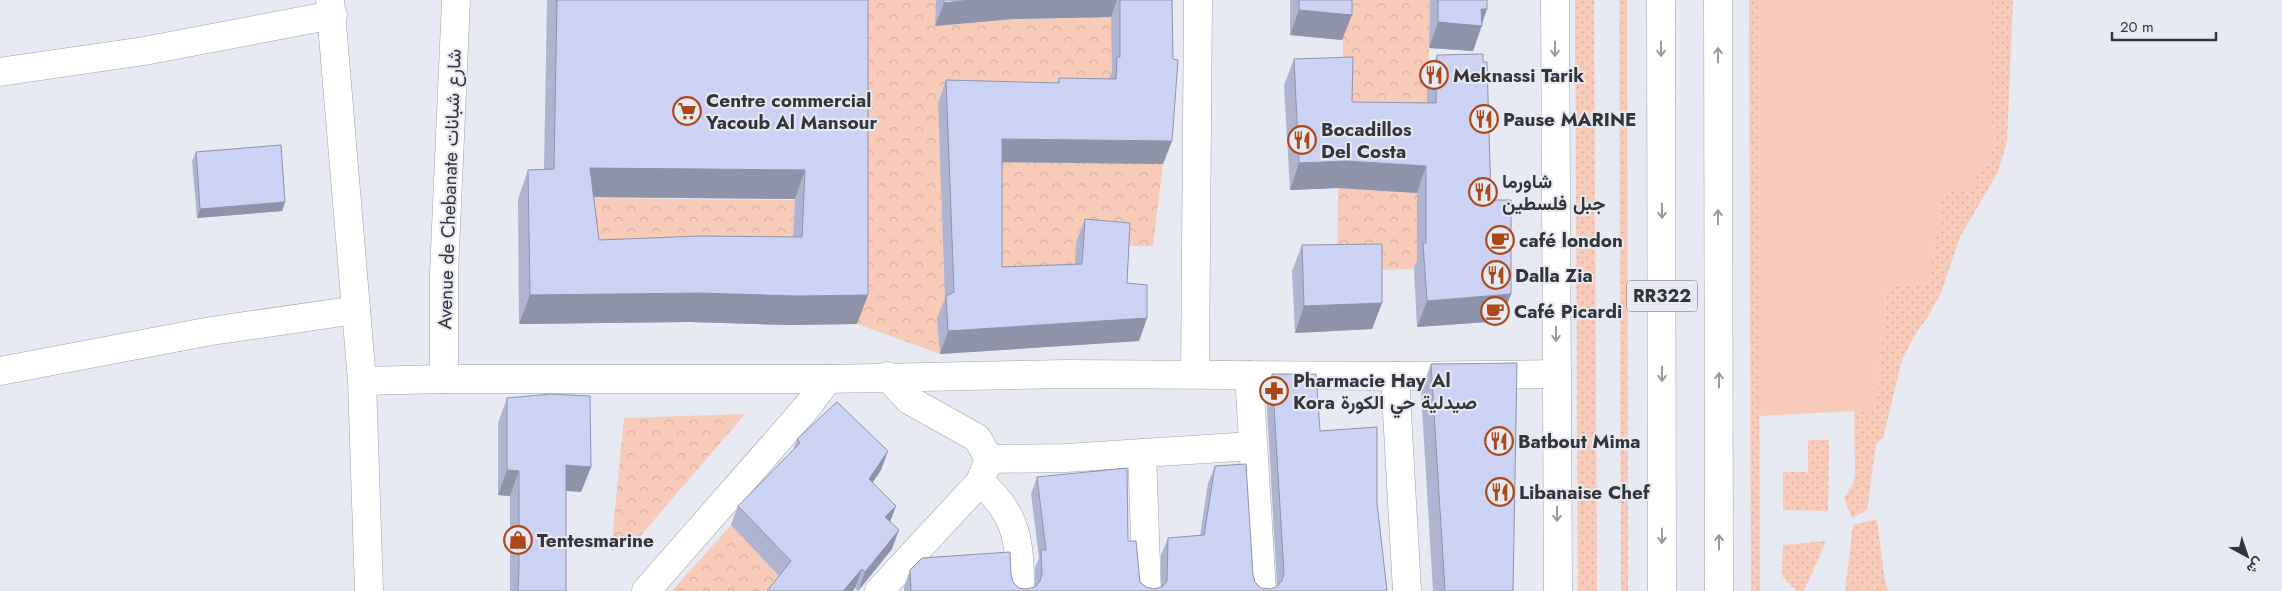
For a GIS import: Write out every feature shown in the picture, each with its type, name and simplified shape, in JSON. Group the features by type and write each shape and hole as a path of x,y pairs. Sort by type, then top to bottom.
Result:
{"street":[{"name":"Avenue de Chebanate شارع شبانات","path":"444,379 444,273 456,0"},
{"path":"1195,374 1198,0"},
{"path":"1554,0 1558,591"},
{"name":"RR322","path":"1661,0 1662,591"},
{"name":"RR322","path":"1718,0 1719,591"},
{"path":"0,72 144,51 331,7 362,382 369,591"},
{"path":"0,370 211,330 356,310"},
{"path":"362,382 444,379 828,378 887,376 1195,374 1395,376 1557,374"},
{"path":"1249,375 1262,591"},
{"path":"887,376 909,400 977,438 985,471 1014,525 1019,555 1020,591"},
{"path":"1395,376 1407,591"},
{"path":"646,591 807,407 828,378"},
{"path":"878,591 985,471 1066,458 1252,446"},
{"path":"1142,454 1147,591"}],"green space":[{"path":"857,0 936,0 936,26 1013,19 1111,17 1163,82 1008,106 945,315 937,319 940,354 857,324"},
{"path":"1343,0 1430,0 1427,129 1343,129"},
{"path":"1575,0 1594,0 1597,591 1578,591"},
{"path":"1619,0 1627,0 1628,591 1621,591"},
{"path":"1749,0 1758,0 1760,591 1751,591"},
{"path":"1758,0 1992,0 1992,122 1995,144 1986,163 1978,171 1973,189 1943,192 1929,283 1888,286 1875,410 1759,416"},
{"path":"1992,0 2013,0 2007,141 1998,172 1960,237 1941,293 1902,360 1883,438 1876,444 1867,510 1852,518 1844,498 1853,484 1855,475 1854,411 1875,410 1888,286 1929,283 1943,191 1986,163 1995,144 1992,122"},
{"path":"985,155 1163,164 1153,246 1121,246 1073,287 994,289"},
{"path":"1338,188 1417,193 1417,269 1337,271"},
{"path":"579,198 795,200 791,266 588,269"},
{"path":"745,414 636,541 611,551 624,418"},
{"path":"1808,440 1829,440 1828,511 1783,510 1783,472 1808,472"},
{"path":"1877,519 1884,575 1888,591 1845,591 1853,525"},
{"path":"731,525 784,581 775,591 672,591"},
{"path":"1826,541 1804,591 1796,591 1782,576 1783,545"}],"building":[{"path":"557,0 868,0 868,295 798,296 700,293 530,295 528,170 554,169","holes":["590,168 805,170 802,237 699,236 599,240"]},
{"path":"944,0 973,0 944,3"},
{"path":"1120,0 1172,0 1173,59 1178,60 1172,141 1002,139 1002,267 1082,264 1085,219 1130,223 1127,283 1147,285 1147,318 948,331 946,296 954,292 946,80 1059,83 1059,78 1116,79 1117,57 1120,57"},
{"path":"1299,0 1352,0 1352,15 1299,10"},
{"path":"1438,0 1487,0 1487,9 1481,9 1482,26 1438,22"},
{"path":"1483,54 1483,62 1487,62 1491,200 1511,200 1511,294 1427,301 1423,243 1426,243 1426,166 1347,161 1299,163 1294,59 1353,57 1352,102 1436,103 1437,55"},
{"path":"281,145 285,202 200,209 196,152"},
{"path":"1382,244 1382,303 1304,306 1302,245"},
{"path":"1517,363 1513,591 1445,591 1431,364"},
{"path":"1272,374 1316,374 1320,431 1377,427 1377,503 1387,591 911,591 910,570 922,558 1010,552 1013,582 1019,588 1035,587 1040,581 1042,574 1041,550 1046,550 1037,477 1127,468 1128,541 1136,541 1140,582 1146,587 1154,589 1162,587 1167,581 1168,538 1204,535 1215,466 1246,464 1253,575 1255,582 1261,588 1270,589 1276,587 1282,581 1284,573"},
{"path":"551,394 590,396 591,467 566,465 566,591 518,591 519,471 507,470 507,398"},
{"path":"837,402 888,451 869,479 896,506 885,517 899,530 865,572 862,569 843,591 767,591 791,561 738,506 800,443 797,439"}],"place":[{"name":"Meknassi Tarik","path":"1434,75"},
{"name":"Centre commercial Yacoub Al Mansour","path":"687,111"},
{"name":"Pause MARINE","path":"1484,119"},
{"name":"Bocadillos Del Costa","path":"1302,140"},
{"name":"شاورما جبل فلسطين","path":"1483,192"},
{"name":"café london","path":"1500,240"},
{"name":"Dalla Zia","path":"1496,275"},
{"name":"Café Picardi","path":"1495,311"},
{"name":"Pharmacie Hay Al Kora صيدلية حي الكورة","path":"1274,391"},
{"name":"Batbout Mima","path":"1499,441"},
{"name":"Libanaise Chef","path":"1500,492"},
{"name":"Tentesmarine","path":"518,540"}]}
